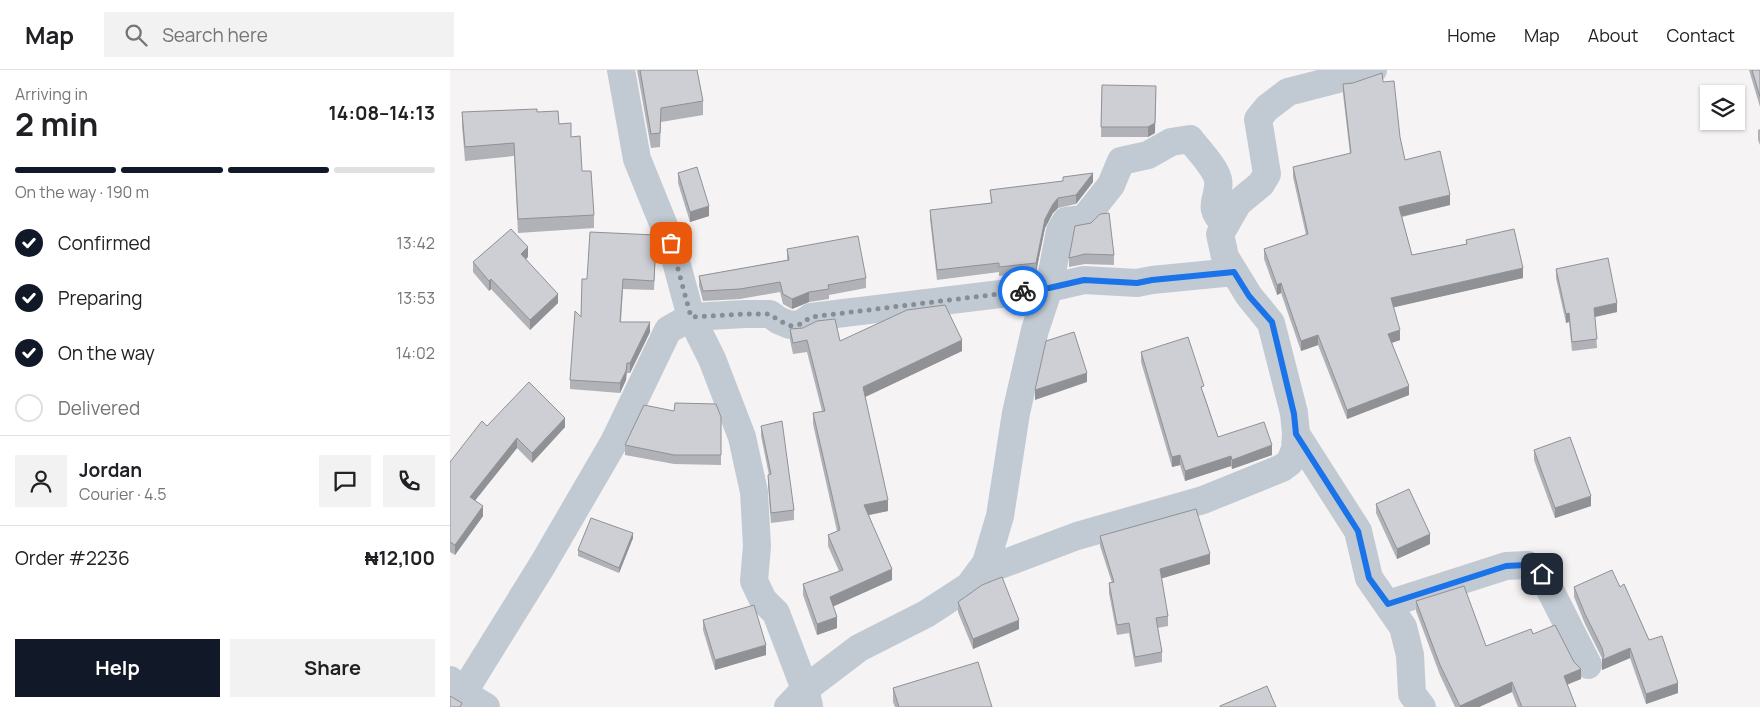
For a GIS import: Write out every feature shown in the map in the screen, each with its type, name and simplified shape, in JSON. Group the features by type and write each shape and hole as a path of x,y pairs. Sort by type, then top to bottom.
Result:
{"street":[{"path":"621,70 637,159 671,243 691,317 712,359 742,437 754,492 757,546 754,581 762,600 776,613 801,701 859,648 926,614 969,586 986,564 1000,516 1016,413 1035,330 1049,288 1060,231 1066,221 1084,219 1111,185 1121,161 1148,155 1170,142 1190,138 1217,175 1218,187 1214,206 1217,218 1226,224"},
{"path":"979,572 1077,536 1203,500 1282,468 1290,462 1295,449 1294,414 1272,322 1249,296 1225,257 1220,234 1238,203 1260,184 1267,174 1258,118 1288,92 1373,70"},
{"path":"486,707 457,687 543,564 614,442 668,330 691,317 770,314 790,326 801,324 811,317 1049,288 1084,280 1137,283 1234,272"},
{"path":"1296,434 1358,531 1369,578 1403,627 1410,655 1412,694 1422,707"},
{"path":"1388,604 1506,566 1528,565 1542,574 1588,665"}],"building":[{"path":"640,70 697,70 703,101 661,108 660,133 651,134"},
{"path":"1752,70 1760,70 1760,97"},
{"path":"1382,73 1383,82 1394,81 1400,137 1405,160 1440,151 1450,195 1399,207 1412,255 1467,244 1466,240 1514,229 1523,268 1391,298 1400,330 1388,334 1409,386 1347,410 1318,335 1301,341 1281,283 1277,285 1264,249 1308,234 1293,167 1351,153 1343,84 1353,83"},
{"path":"1102,85 1156,86 1155,123 1148,127 1101,127"},
{"path":"537,109 537,112 558,111 559,124 571,123 571,137 580,136 582,171 591,171 594,215 518,219 514,143 465,147 462,112"},
{"path":"697,167 709,206 690,212 678,173"},
{"path":"1093,173 1076,195 1058,198 1053,204 1045,219 1036,263 999,267 999,263 937,270 930,210 992,203 990,190 1063,181 1063,177"},
{"path":"1109,213 1114,255 1085,254 1069,258 1075,226 1091,223 1100,214"},
{"path":"511,229 528,247 521,254 558,294 530,320 491,279 489,281 473,262"},
{"path":"590,232 655,235 656,238 654,281 623,279 620,322 650,322 630,363 627,363 626,371 620,383 570,380 575,311 581,317 582,279 587,279"},
{"path":"858,236 866,278 828,285 829,289 809,292 792,299 783,294 780,282 740,289 703,291 699,276 789,260 787,249"},
{"path":"1608,258 1617,303 1594,308 1597,339 1572,342 1569,313 1566,314 1556,269"},
{"path":"945,305 962,340 863,387 888,500 864,505 892,569 830,597 837,617 817,624 803,584 843,570 828,535 840,530 813,413 825,411 807,340 793,343 790,329 803,328 817,321 835,319 840,341 907,310"},
{"path":"1074,332 1087,373 1035,390 1046,341"},
{"path":"1188,337 1204,386 1201,387 1218,437 1264,422 1272,445 1232,460 1231,456 1185,471 1180,455 1172,457 1141,352"},
{"path":"529,382 565,418 532,453 517,438 470,497 483,506 455,545 450,542 450,462 482,421 487,426"},
{"path":"675,403 716,404 721,417 721,455 674,455 625,445 644,405 674,411"},
{"path":"782,421 794,510 771,513 768,475 771,474 761,426"},
{"path":"1570,437 1591,496 1555,508 1534,450"},
{"path":"1409,489 1430,534 1397,549 1376,504"},
{"path":"1196,509 1210,554 1160,569 1168,616 1156,618 1162,652 1135,657 1129,623 1117,625 1109,583 1114,582 1100,536"},
{"path":"591,518 633,533 619,568 578,550"},
{"path":"1612,570 1620,587 1624,584 1649,640 1662,636 1678,683 1646,694 1630,648 1602,660 1604,656 1602,648 1574,587"},
{"path":"1002,577 1019,620 973,639 958,602 982,585"},
{"path":"1464,586 1486,646 1531,629 1533,634 1555,625 1574,662 1581,669 1564,676 1576,707 1522,707 1512,682 1460,706 1440,665 1416,601"},
{"path":"754,605 766,645 715,660 703,620"},
{"path":"978,662 992,707 899,707 893,688"},
{"path":"1267,686 1276,707 1220,707 1220,706"},
{"path":"450,696 462,703 460,707 450,707"}],"way so far":[{"path":"671,243 691,317 770,314 790,326 801,324 811,317 1023,291"}],"route":[{"path":"1023,291 1049,288 1084,280 1137,283 1234,272 1249,296 1272,322 1294,414 1296,434 1358,531 1369,578 1388,604 1506,566 1528,565 1542,574"}]}
